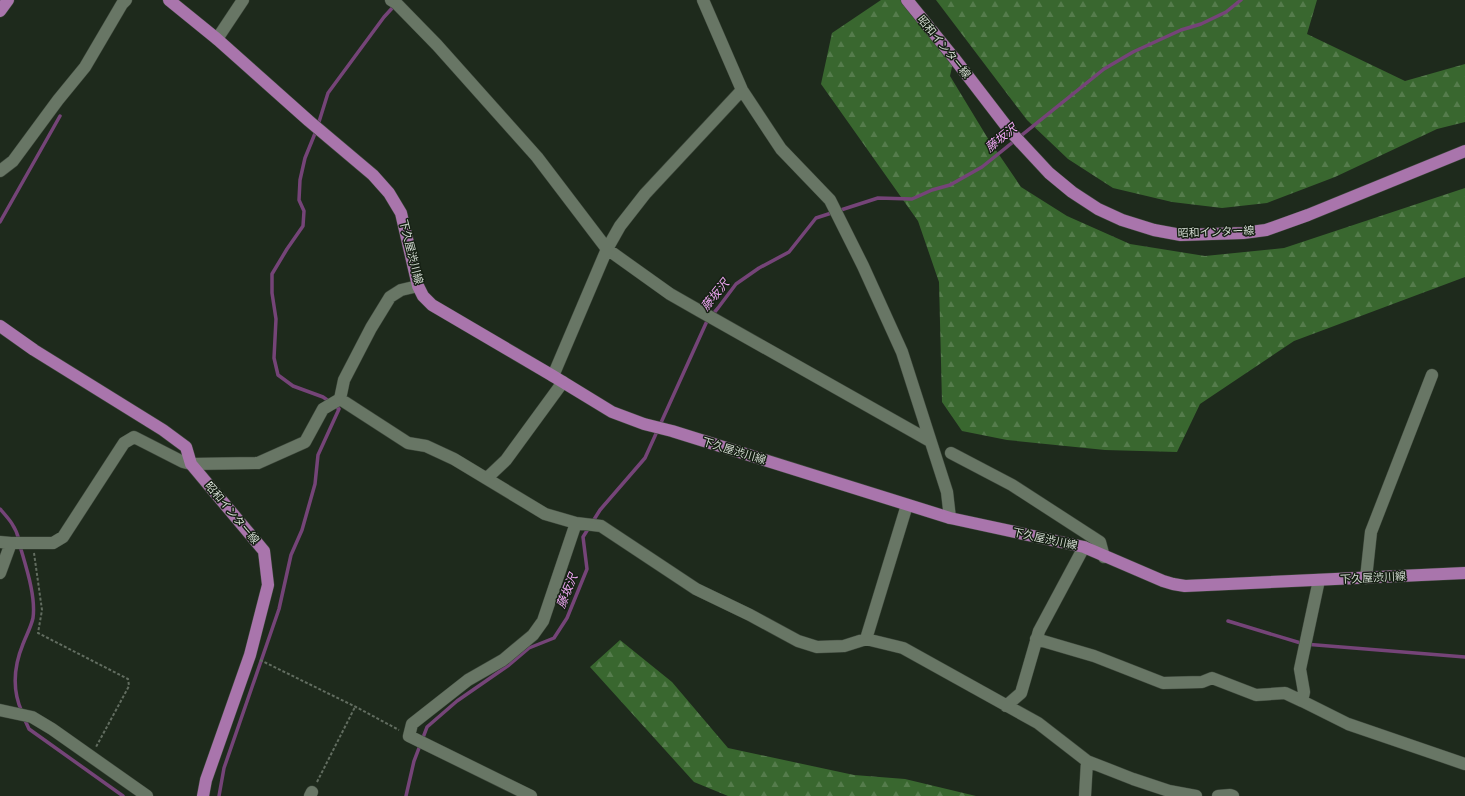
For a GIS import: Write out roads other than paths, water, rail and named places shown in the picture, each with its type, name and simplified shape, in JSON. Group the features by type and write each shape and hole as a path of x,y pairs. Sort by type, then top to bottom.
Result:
{"main road":[{"path":"0,11 8,0"},
{"name":"下久屋渋川線","path":"169,0 217,38 309,121 373,175 389,193 401,213 418,286 423,296 438,308 612,412 644,424 950,518 1084,547 1104,557 1163,581 1179,585 1465,573"},
{"name":"昭和インター線","path":"907,0 1010,131 1049,173 1072,192 1098,209 1122,220 1154,230 1181,235 1243,233 1266,230 1351,198 1465,151"},
{"name":"昭和インター線","path":"0,326 34,350 163,430 186,447 190,464 264,551 268,585 250,655 206,780 204,796"}],"street":[{"path":"0,171 13,161 58,100 85,67 122,4 126,0"},
{"path":"217,38 243,0"},
{"path":"391,0 396,3 437,45 537,157 607,249 670,294 930,440"},
{"path":"703,0 742,90 781,149 830,200 863,266 902,352 947,492 950,518"},
{"path":"487,478 506,460 558,379 607,249 620,226 646,194 742,90"},
{"path":"340,400 344,380 370,328 390,297 401,290 418,286"},
{"path":"1366,578 1371,532 1432,376"},
{"path":"0,573 6,542 53,543 63,537 124,443 134,437 183,462 190,464 258,463 305,442 323,409 340,400"},
{"path":"340,400 408,443 426,446 454,459 545,514 576,523 600,526 696,589 750,615 798,641 817,646 844,646 866,639 903,648 1038,723 1087,761 1169,791 1196,796"},
{"path":"950,453 1012,485 1100,542 1104,557"},
{"path":"866,639 907,505"},
{"path":"528,796 409,736 412,724 468,680 503,660 533,635 543,620 576,523"},
{"path":"1006,706 1021,693 1039,630 1084,547"},
{"path":"1302,700 1304,692 1300,669 1319,580"},
{"path":"1036,639 1094,656 1163,683 1202,682 1212,678 1256,695 1285,693 1302,700 1348,724 1465,764"},
{"path":"0,710 32,717 91,756 146,796"},
{"path":"1085,796 1087,761"},
{"path":"1218,796 1233,796"}],"waterway":[{"name":"藤坂沢","path":"406,796 414,761 427,727 457,701 509,665 529,648 554,638 567,618 587,569 583,537 600,510 645,458 707,321 736,284 759,268 789,252 816,218 878,198 912,199 932,190 950,185 982,167 1104,69 1133,52 1181,30 1201,24 1226,12 1241,0"},
{"path":"318,125 328,93 384,17 395,5"},
{"path":"0,222 60,116"},
{"path":"316,131 305,158 300,180 299,200 304,211 303,226 272,274 272,293 276,319 274,358 278,375 293,386 323,397 330,402"},
{"path":"219,796 224,768 279,609 291,555 302,530 315,484 318,455 339,409 335,406"},
{"path":"0,509 14,527 19,540"},
{"path":"20,546 30,582 34,609 33,618 20,652 16,669 15,678 17,695 22,712"},
{"path":"1228,621 1304,644 1465,657"},
{"path":"24,718 29,729 123,796"}]}
